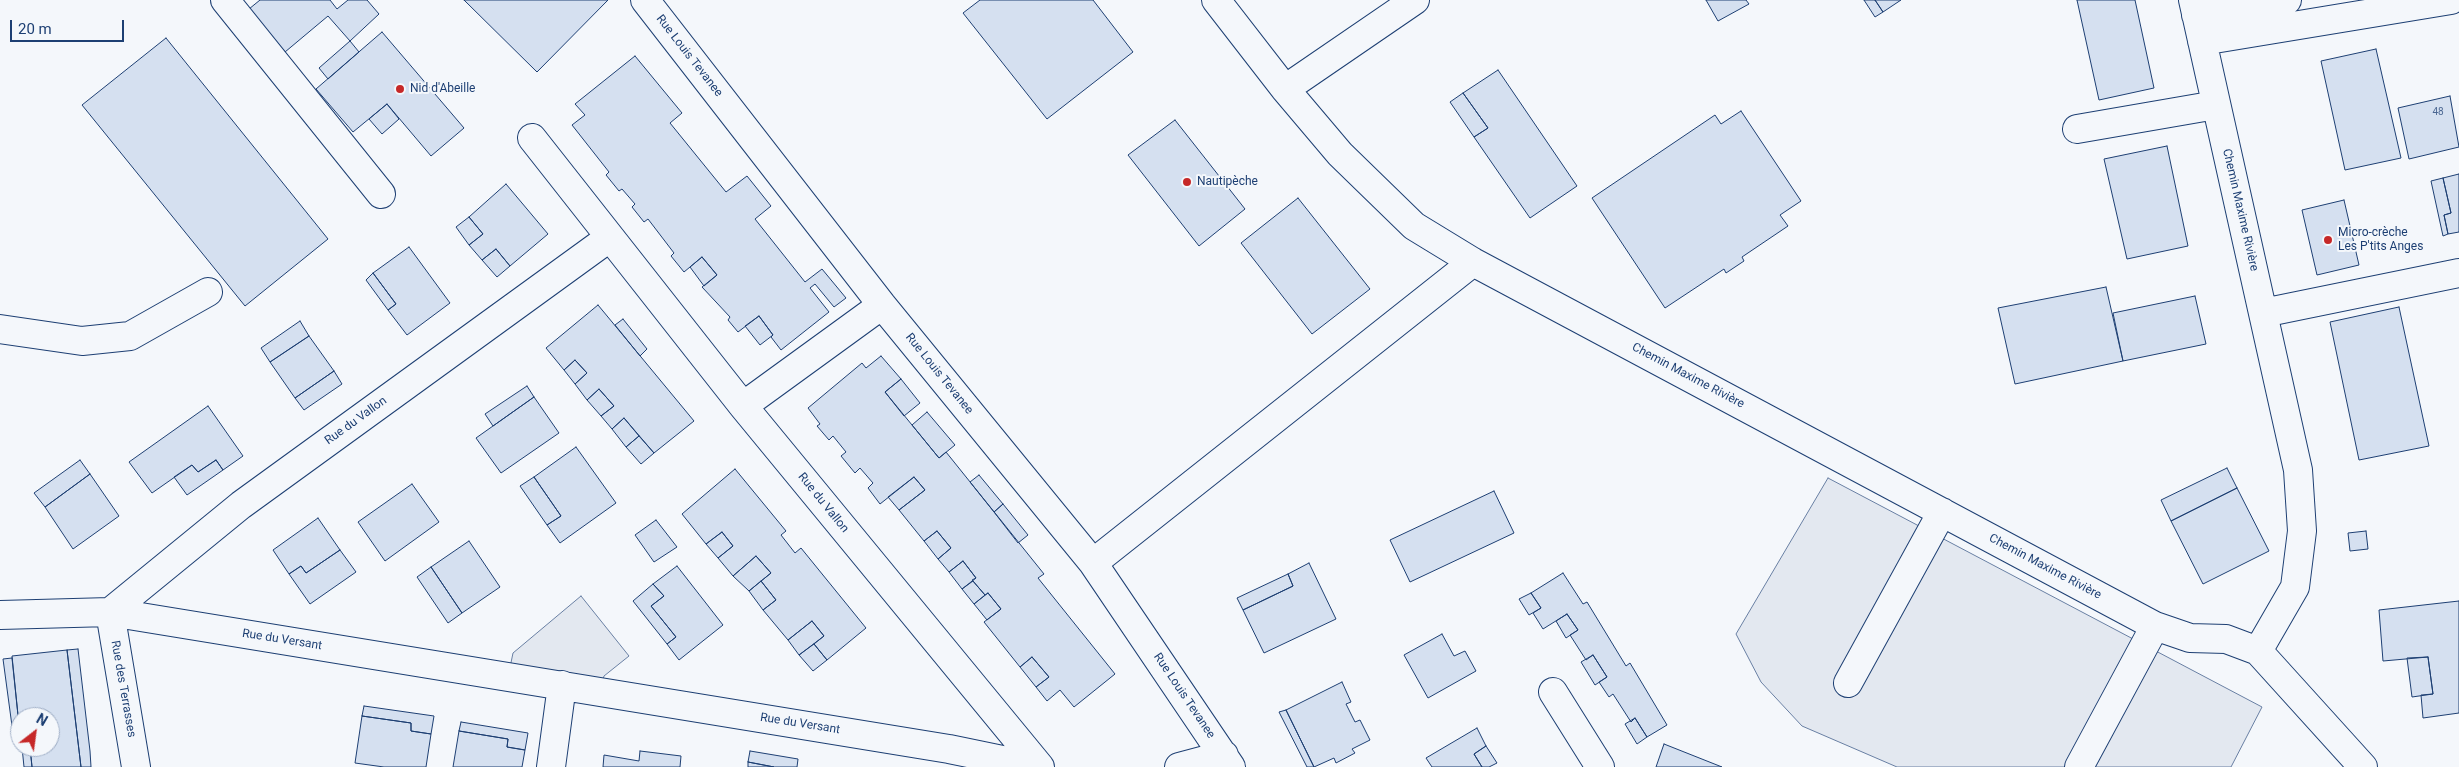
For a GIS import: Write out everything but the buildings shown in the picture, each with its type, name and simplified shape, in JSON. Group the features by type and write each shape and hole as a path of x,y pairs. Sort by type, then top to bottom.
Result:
{"street":[{"path":"225,0 381,194"},
{"name":"Rue Louis Tevanee","path":"645,0 882,304 1093,563 1228,761"},
{"name":"Chemin Maxime Rivière","path":"1216,0 1285,90 1340,154 1414,226 1473,262 2155,626 2190,638 2226,638 2258,651 2295,586 2302,531 2298,470 2197,19"},
{"path":"1285,90 1415,0"},
{"path":"2197,19 2287,0"},
{"path":"2197,19 2452,0"},
{"path":"2076,129 2216,105"},
{"name":"Rue du Vallon","path":"532,138 743,406 1038,767"},
{"name":"Rue du Vallon","path":"110,612 241,505 609,238"},
{"path":"1093,563 1473,262"},
{"path":"2263,313 2459,273"},
{"path":"0,329 82,341 130,336 208,292"},
{"path":"743,406 882,304"},
{"path":"1848,683 1942,512"},
{"name":"Rue du Versant","path":"0,615 110,612 562,685 947,758 1038,767"},
{"name":"Rue des Terrasses","path":"110,612 136,767"},
{"path":"2079,767 2155,626"},
{"path":"2258,651 2363,767"},
{"path":"551,767 562,685"},
{"path":"1553,692 1600,767"},
{"path":"1179,767 1228,761"}],"shaded area":[{"path":"1828,478 2262,707 2231,767 1897,767 1802,726 1761,682 1736,634"},
{"path":"581,596 629,656 604,676 600,691 508,677 513,653"}],"place":[{"name":"Nid d'Abeille","path":"400,89"},
{"name":"Nautipèche","path":"1187,182"},
{"name":"Micro-crèche Les P'tits Anges","path":"2328,240"}]}
